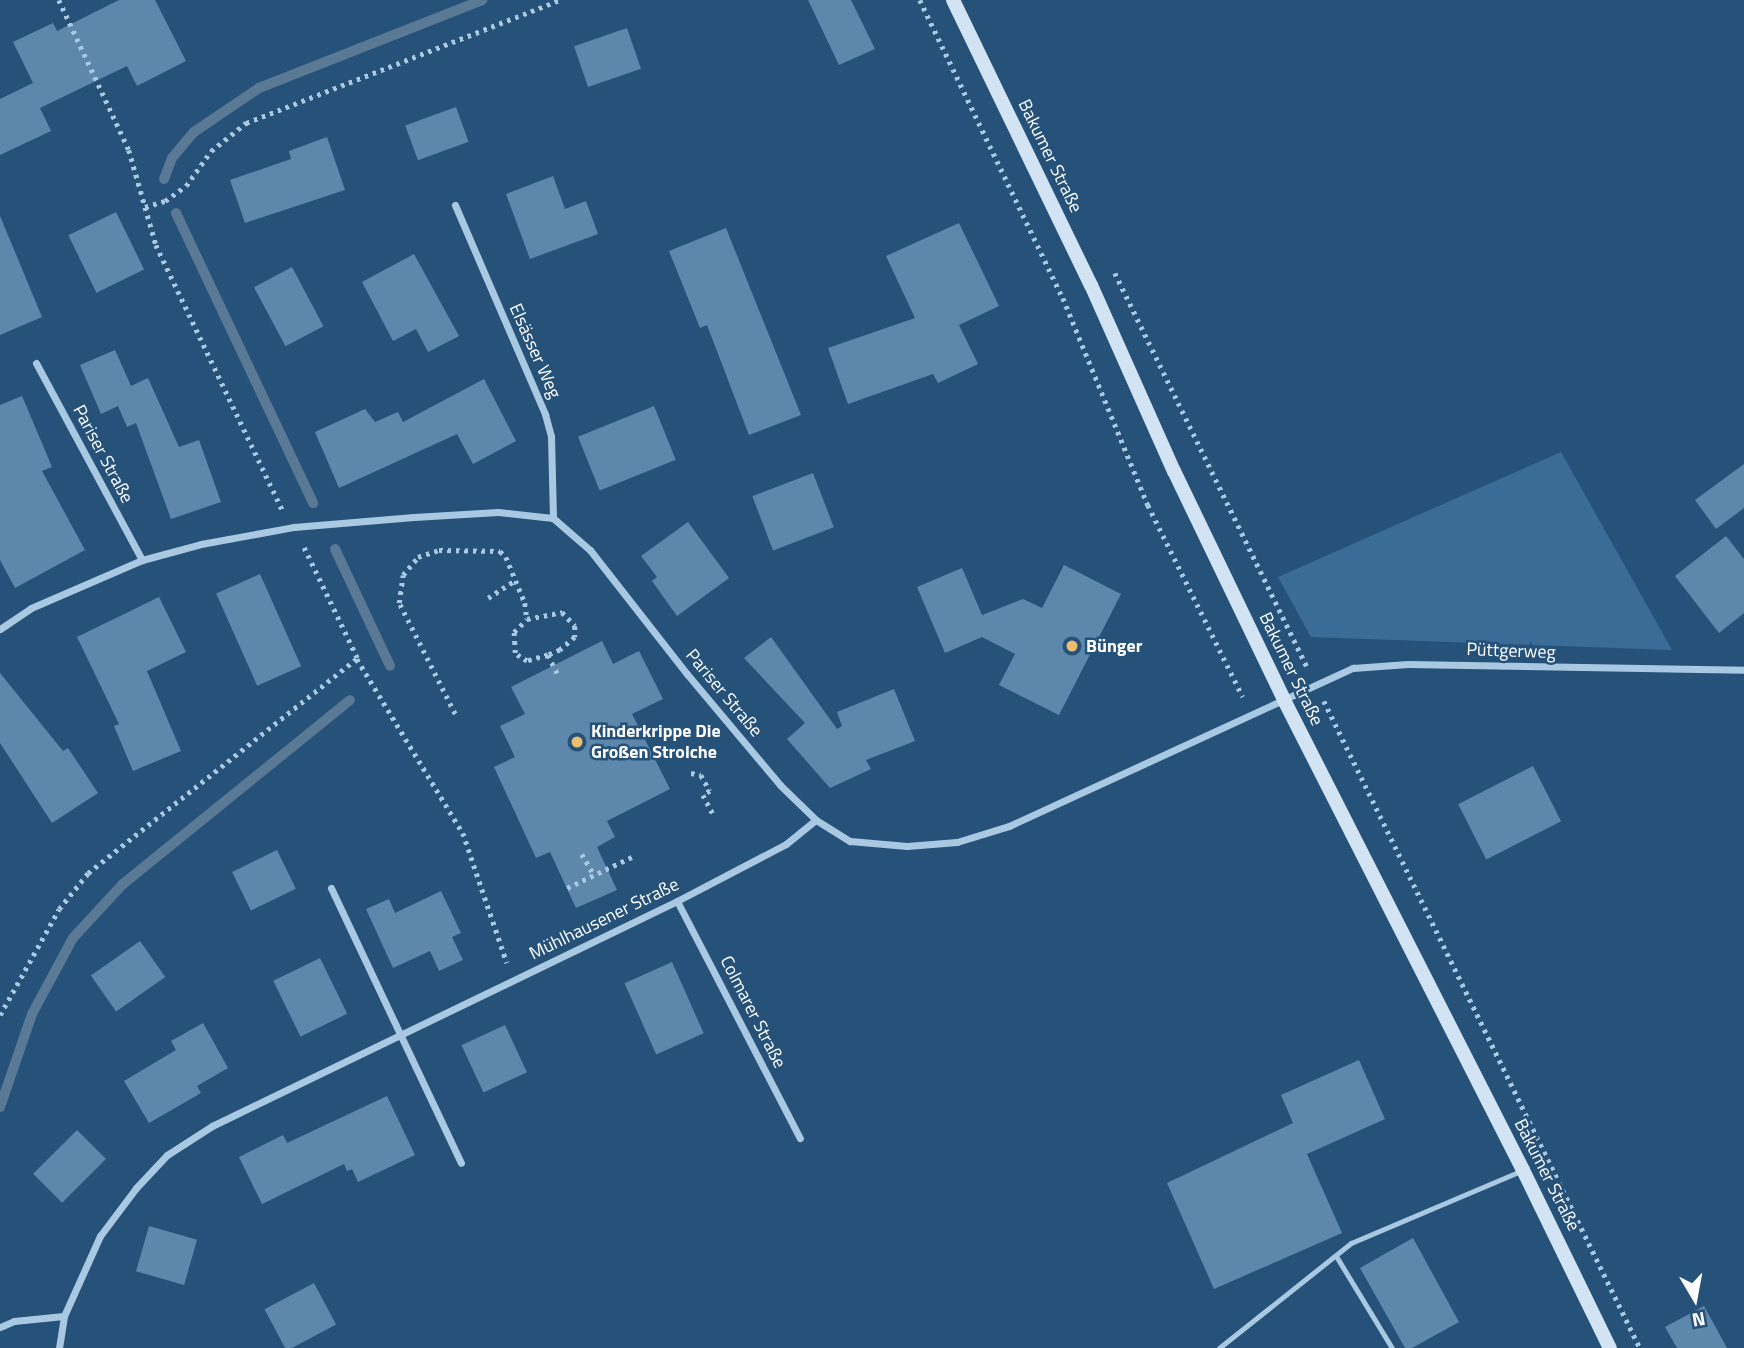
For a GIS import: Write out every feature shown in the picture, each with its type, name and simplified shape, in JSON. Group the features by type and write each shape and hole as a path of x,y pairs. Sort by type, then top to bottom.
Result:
{"main road":[{"name":"Bakumer Straße","path":"953,0 1087,276 1174,471 1284,700 1524,1170 1610,1348"}],"street":[{"name":"Elsässer Weg","path":"454,205 545,414 551,436 553,517"},
{"name":"Pariser Straße","path":"36,363 142,560"},
{"path":"0,629 31,608 142,560 201,544 294,527 498,512 553,517"},
{"name":"Pariser Straße","path":"553,517 590,550 701,692 780,785 816,820 850,841 907,846 957,842 1009,826 1284,700"},
{"name":"Püttgerweg","path":"1284,700 1353,668 1408,664 1744,670"},
{"name":"Mühlhausener Straße","path":"59,1348 64,1316 100,1236 136,1188 167,1155 212,1126 677,901 786,844 816,820"},
{"path":"331,888 461,1163"},
{"name":"Colmarer Straße","path":"677,901 800,1138"},
{"path":"0,1327 14,1321 64,1316"}],"lane":[{"path":"1219,1348 1351,1243 1524,1170"},
{"path":"1336,1256 1392,1348"}],"path":[{"path":"59,0 129,150 156,245 221,378 277,503 294,527 357,658 463,833 501,952 514,980"},
{"path":"145,206 165,201 186,186 211,151 246,123 560,0"},
{"path":"920,0 1063,298 1148,505 1252,715"},
{"path":"1110,264 1640,1348"},
{"path":"455,714 398,603 403,575 418,557 439,550 499,551 506,557 525,603 527,619"},
{"path":"488,598 514,581"},
{"path":"562,612 575,626 576,636 548,655 527,661 515,653 514,632 527,619 562,612"},
{"path":"548,655 558,675"},
{"path":"0,1015 59,909 88,873 357,658"},
{"path":"691,773 701,775 710,791 703,795 714,817"},
{"path":"582,854 594,875"},
{"path":"567,888 634,856"}],"shaded area":[{"path":"1561,452 1672,650 1311,637 1278,577"}],"building":[{"path":"119,0 155,0 186,61 137,86 127,66 40,108 51,131 0,155 0,99 33,83 13,42 53,23 57,31"},
{"path":"808,0 851,0 875,49 839,65"},
{"path":"627,28 641,69 588,87 574,46"},
{"path":"456,107 469,142 418,160 405,125"},
{"path":"327,137 345,190 245,223 230,180 291,159 289,151"},
{"path":"553,176 565,209 586,201 598,234 530,259 506,194"},
{"path":"116,212 144,270 96,293 68,235"},
{"path":"0,216 42,317 0,335"},
{"path":"959,223 999,306 959,325 978,364 938,383 933,374 848,404 828,348 915,318 886,256"},
{"path":"726,228 801,415 749,435 707,325 700,328 669,251"},
{"path":"414,254 459,336 428,352 416,329 393,341 362,282"},
{"path":"292,267 323,326 285,346 254,287"},
{"path":"115,350 131,386 148,378 179,447 199,440 221,502 171,519 136,423 127,427 118,406 101,414 80,365"},
{"path":"484,379 516,441 473,464 457,434 339,488 315,432 365,409 375,422 398,412 403,422"},
{"path":"22,396 52,467 42,471 85,550 15,588 0,560 0,405"},
{"path":"654,406 676,460 600,490 578,437"},
{"path":"1744,464 1744,508 1716,529 1695,500"},
{"path":"813,473 834,527 773,550 752,496"},
{"path":"688,522 729,578 677,616 652,581 657,577 641,556"},
{"path":"1726,536 1744,559 1744,613 1719,633 1675,576"},
{"path":"1064,565 1121,594 1059,715 999,685 1015,654 982,637 945,653 917,587 962,568 982,615 1023,599 1042,608"},
{"path":"260,574 301,666 257,686 216,594"},
{"path":"159,597 186,652 147,671 181,751 133,771 114,726 119,724 77,637"},
{"path":"771,637 837,729 842,726 837,712 894,689 915,741 866,760 871,769 830,788 787,739 805,723 744,658"},
{"name":"Kinderkrippe Die Großen Strolche","path":"602,641 613,664 639,651 663,699 632,714 670,789 607,821 615,837 597,847 617,890 576,908 550,852 536,858 494,767 515,757 500,726 525,714 511,687"},
{"path":"0,673 63,751 68,748 98,793 52,823 0,743"},
{"path":"1533,766 1561,821 1486,859 1458,804"},
{"path":"277,850 296,889 251,911 232,872"},
{"path":"441,891 461,933 452,937 463,960 439,971 430,951 393,968 366,909 389,899 395,913"},
{"path":"140,941 165,977 116,1011 91,975"},
{"path":"320,958 347,1014 300,1037 273,981"},
{"path":"672,962 704,1033 656,1054 624,983"},
{"path":"203,1023 228,1068 197,1086 201,1093 149,1123 124,1081 176,1050 171,1041"},
{"path":"505,1025 527,1072 483,1092 461,1045"},
{"path":"1359,1060 1385,1119 1307,1154 1342,1233 1214,1289 1167,1183 1293,1123 1281,1095"},
{"path":"387,1096 415,1155 358,1182 352,1169 347,1171 344,1164 262,1204 239,1157 283,1135 287,1143"},
{"path":"77,1130 106,1159 62,1203 33,1174"},
{"path":"149,1226 197,1240 184,1285 136,1271"},
{"path":"1413,1238 1459,1322 1412,1348 1405,1348 1360,1268"},
{"path":"314,1283 336,1324 292,1348 285,1348 265,1309"},
{"path":"1704,1306 1727,1348 1677,1348 1665,1327"}],"waterway":[{"path":"164,179 172,158 194,132 259,88 482,0"},
{"path":"176,213 313,503"},
{"path":"335,549 390,666"},
{"path":"0,1107 32,1014 73,938 123,884 350,700"}],"place":[{"name":"Bünger","path":"1072,646"},
{"name":"Kinderkrippe Die Großen Strolche","path":"577,742"}]}
